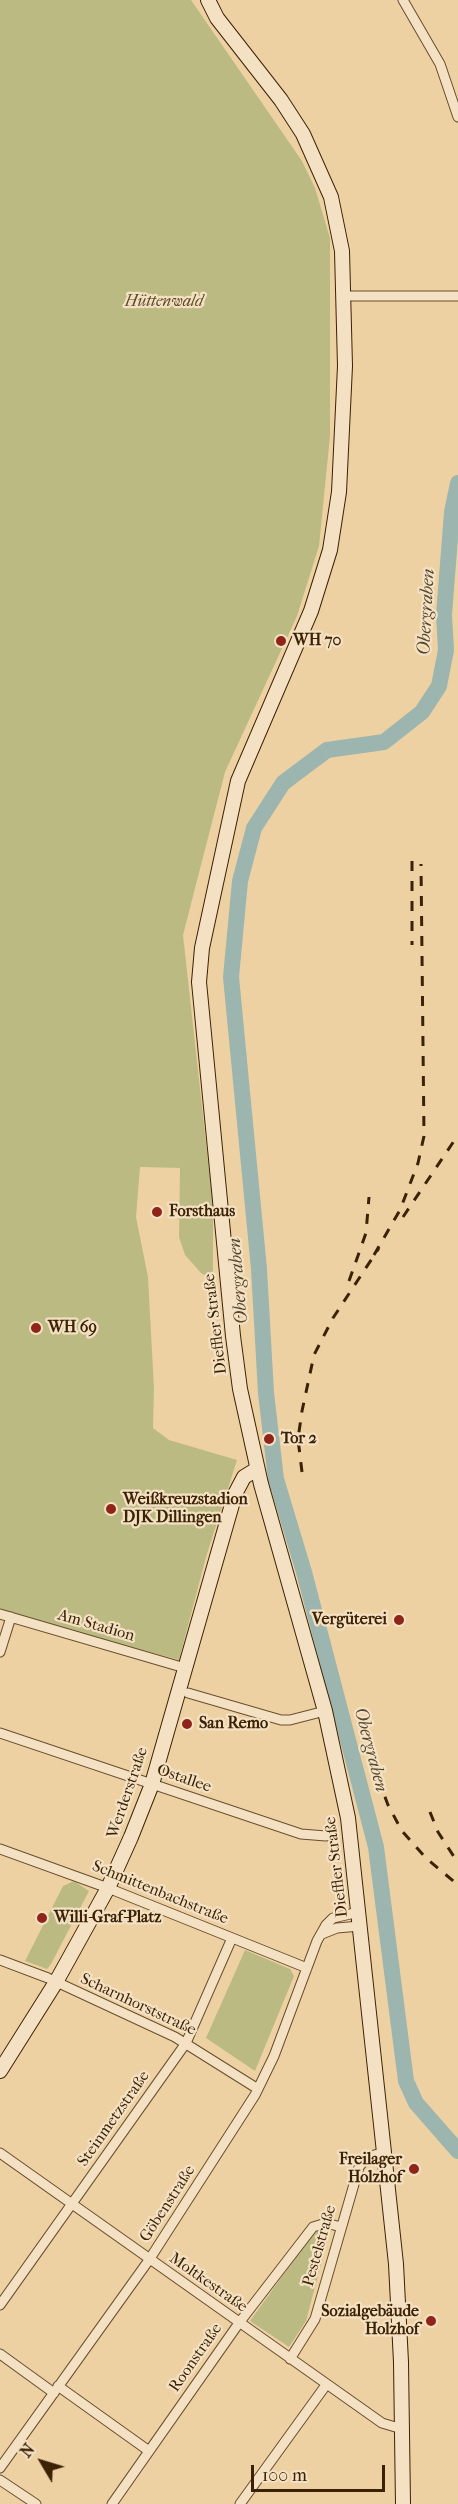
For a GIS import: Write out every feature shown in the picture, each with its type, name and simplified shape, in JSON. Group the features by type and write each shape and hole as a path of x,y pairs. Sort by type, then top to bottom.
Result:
{"main road":[{"name":"Dieffler Straße","path":"208,0 217,18 229,30 293,117 319,166 336,213 342,250 345,296 345,366 340,481 330,550 311,611 238,781 202,948 199,982 234,1346 257,1468 325,1711 348,1818 385,2152 399,2311 403,2504"},
{"path":"218,0 229,30"},
{"name":"Werderstraße","path":"0,2071 56,1982 108,1888 131,1837 152,1784 239,1484 244,1477 257,1468"},
{"path":"234,1502 242,1493 261,1484"}],"street":[{"path":"403,0 440,64 458,117"},
{"path":"345,296 458,296"},
{"name":"Am Stadion","path":"0,1614 184,1668"},
{"path":"0,1652 11,1617"},
{"path":"188,1693 281,1720 290,1720 325,1711"},
{"name":"Ostallee","path":"0,1733 301,1834 326,1836"},
{"name":"Schmittenbachstraße","path":"0,1849 108,1888 307,1968"},
{"path":"322,1934 360,1919"},
{"name":"Göbenstraße","path":"0,2468 149,2259 258,2089 274,2056 307,1968 329,1921 360,1919"},
{"name":"Steinmetzstraße","path":"0,2305 186,2043 232,1938"},
{"name":"Scharnhorststraße","path":"0,1960 56,1982 186,2043 258,2089"},
{"name":"Pestelstraße","path":"290,2360 315,2319 362,2162 374,2154 385,2152"},
{"name":"Moltkestraße","path":"0,2153 326,2385 382,2423 402,2429"},
{"name":"Roonstraße","path":"112,2504 239,2324 313,2227 326,2223 341,2227"},
{"path":"0,2354 149,2451"},
{"path":"240,2504 326,2385"},
{"path":"0,2480 36,2504"}],"green space":[{"name":"Hüttenwald","path":"0,0 191,0 302,161 315,188 330,238 330,436 319,546 297,616 225,772 183,935 213,1206 213,1274 208,1277 201,1273 185,1255 179,1237 180,1168 140,1167 136,1217 148,1277 154,1388 153,1428 169,1440 237,1460 206,1557 179,1660 0,1611"},
{"path":"74,1881 89,1891 51,1964 47,1969 25,1961 63,1886"},
{"path":"245,1950 290,1969 294,1976 255,2071 206,2038"},
{"path":"326,2230 329,2234 306,2321 289,2347 250,2321 315,2231"}],"waterway":[{"name":"Obergraben","path":"458,483 452,512 444,615 446,650 439,686 422,712 384,742 327,750 283,783 254,828 240,881 231,977 259,1269 266,1393 276,1479 304,1572 376,1847 406,2081 416,2103 458,2151"}],"railway":[{"path":"412,861 412,945"},
{"path":"374,1255 400,1210 418,1163 424,1136 421,864"},
{"path":"403,1217 458,1135"},
{"path":"349,1281 366,1233 369,1197"},
{"path":"302,1472 298,1439 314,1355 333,1318 379,1248"},
{"path":"378,1778 388,1805 402,1831 426,1858 458,1885"},
{"path":"430,1812 438,1832 458,1863"}],"place":[{"name":"WH 70","path":"281,641"},
{"name":"Forsthaus","path":"157,1212"},
{"name":"WH 69","path":"36,1328"},
{"name":"Tor 2","path":"269,1439"},
{"name":"Weißkreuzstadion DJK Dillingen","path":"111,1509"},
{"name":"Vergüterei","path":"399,1620"},
{"name":"San Remo","path":"187,1724"},
{"name":"Willi-Graf-Platz","path":"42,1918"},
{"name":"Freilager Holzhof","path":"414,2169"},
{"name":"Sozialgebäude Holzhof","path":"431,2321"}]}
